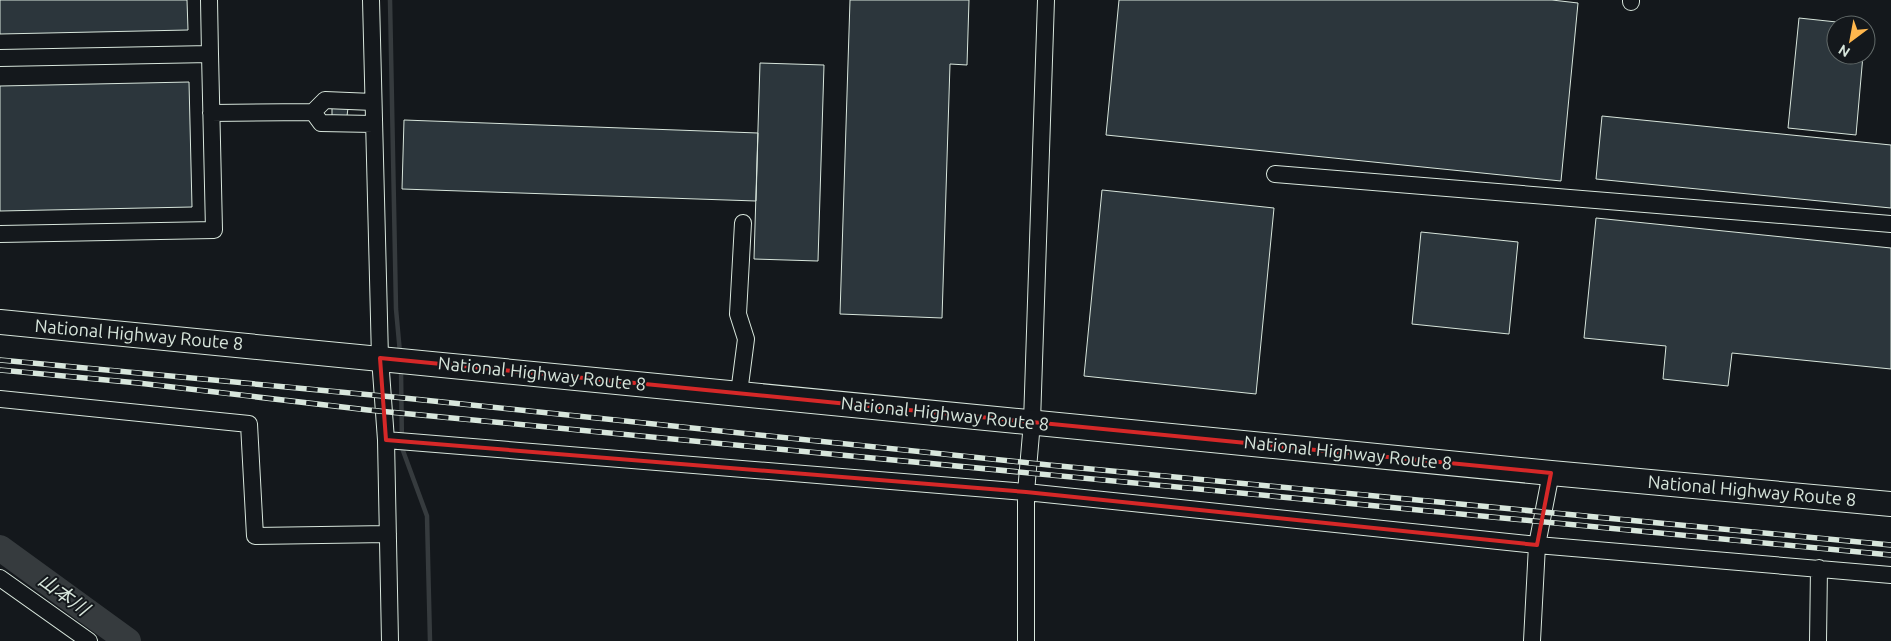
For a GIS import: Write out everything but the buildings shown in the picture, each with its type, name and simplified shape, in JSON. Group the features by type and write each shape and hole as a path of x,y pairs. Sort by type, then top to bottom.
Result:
{"highway":[{"name":"National Highway Route 8","path":"0,322 1551,473 1891,504"}],"street":[{"path":"0,234 214,230 209,0"},
{"path":"371,0 380,358 386,440 390,641"},
{"path":"1026,641 1026,492 1032,422 1046,0"},
{"path":"0,58 210,54"},
{"path":"211,113 313,112 325,100 373,102"},
{"path":"313,112 320,123 373,124"},
{"path":"1275,174 1891,224"},
{"path":"739,393 746,339 738,314 743,223"},
{"path":"0,399 249,424 255,536 388,534"},
{"path":"386,440 1026,492 1537,545 1891,575"},
{"path":"1532,641 1537,545 1551,473"},
{"path":"1818,641 1819,568"},
{"path":"0,578 89,641"}],"highlighted area":[{"path":"380,358 1551,473 1537,545 1026,492 386,440"}],"waterway":[{"path":"390,0 396,309 400,353"},
{"path":"401,369 402,448 427,516 430,641"},
{"name":"山本川","path":"0,548 128,641"}],"railway":[{"path":"0,360 404,398 1049,465 1891,545"},
{"path":"0,370 138,383 368,410 1891,555"}]}
